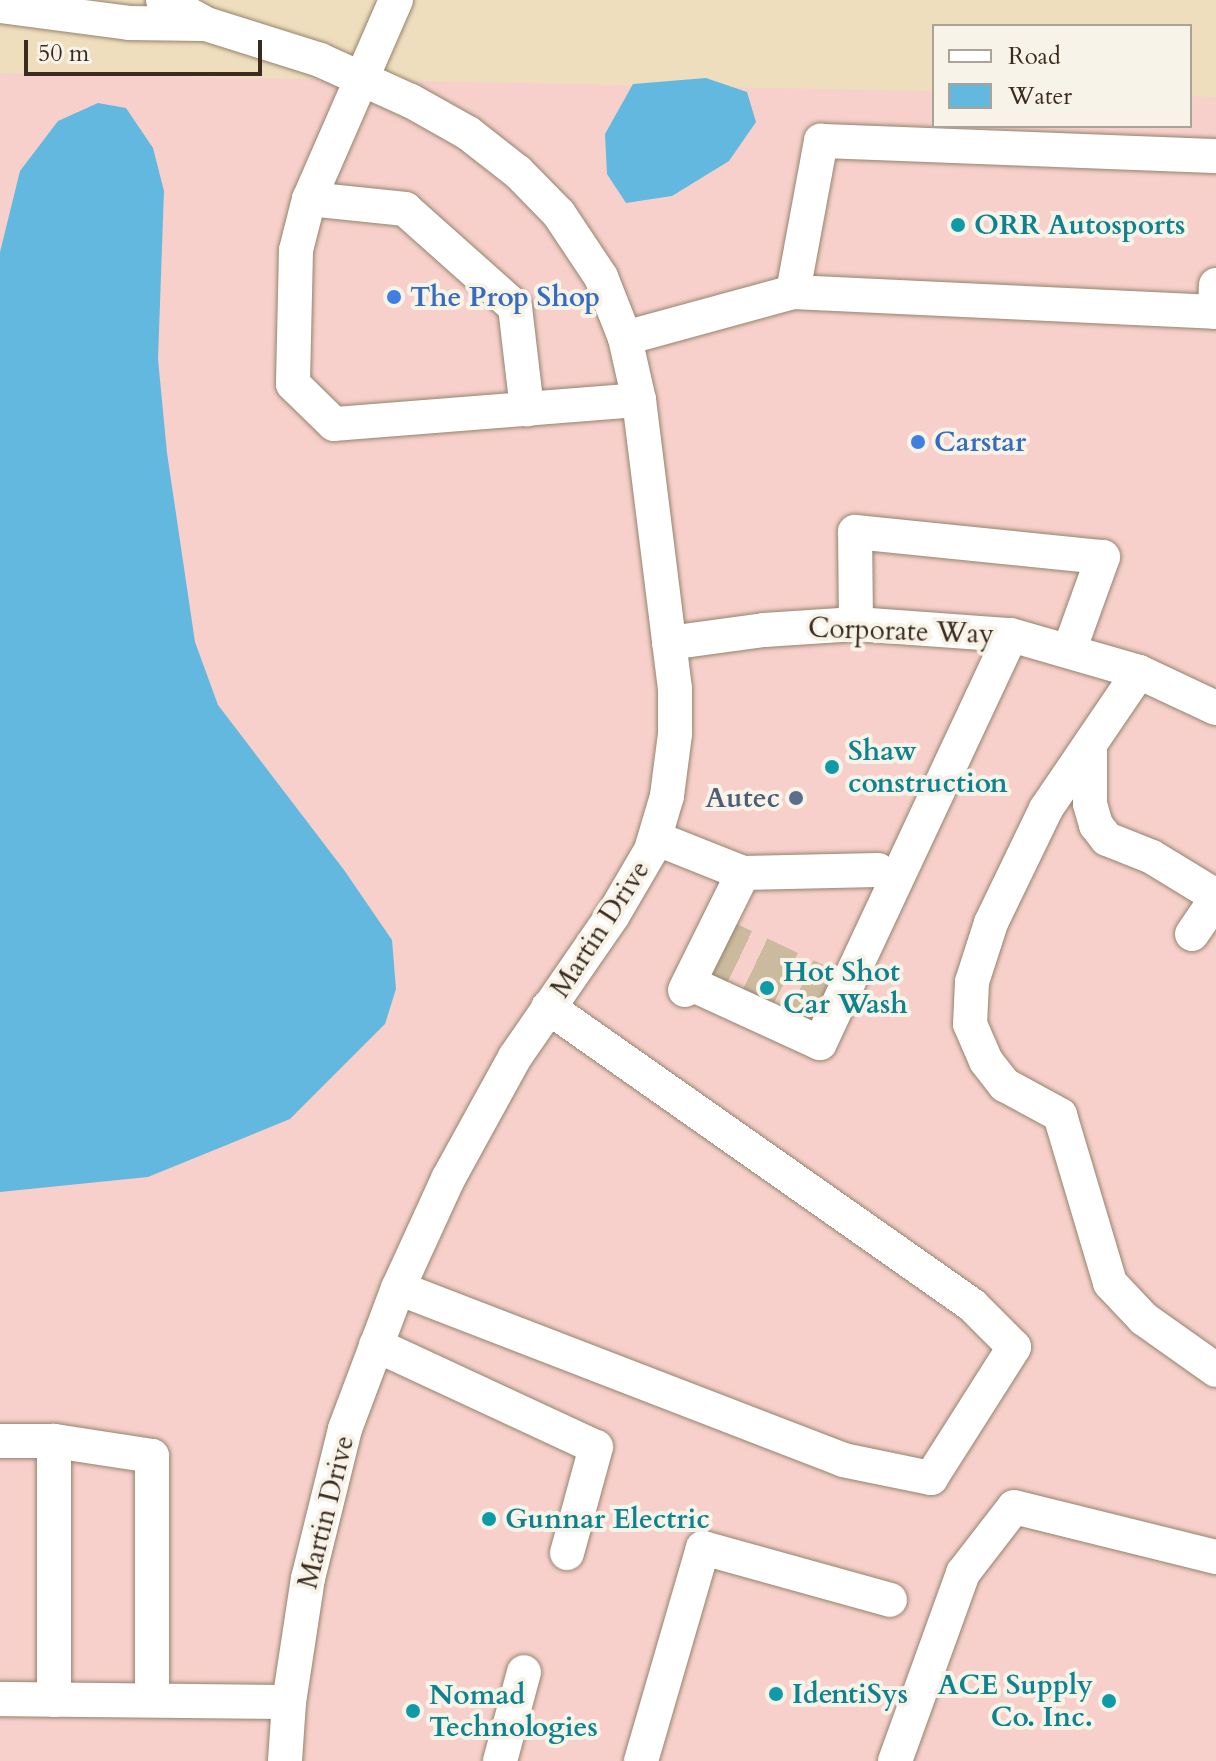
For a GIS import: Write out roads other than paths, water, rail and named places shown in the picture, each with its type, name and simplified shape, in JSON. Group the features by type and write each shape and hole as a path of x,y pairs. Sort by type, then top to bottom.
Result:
{"street":[{"path":"163,0 206,24"},
{"path":"396,0 309,199 296,250 293,384 334,424 639,400"},
{"path":"0,6 129,23 206,24"},
{"name":"Martin Drive","path":"206,24 361,76 468,133 518,172 559,214 601,277 625,338 639,400 669,643 675,734 667,796 655,838 613,915 515,1057 448,1179 398,1288 376,1345 345,1429 308,1578 289,1702 285,1761"},
{"path":"793,292 821,141 1216,156"},
{"path":"309,199 405,209 515,307 527,409"},
{"path":"625,338 793,292 1215,312 1216,285"},
{"path":"856,624 855,532 1103,557 1069,651"},
{"name":"Corporate Way","path":"669,643 764,630 856,624 1011,635 1139,672 1216,708"},
{"path":"743,873 687,987 820,1043 1011,635"},
{"path":"1139,672 1046,809 991,923 972,982 970,1024 986,1061 1005,1085 1060,1115 1110,1283 1144,1319 1216,1370"},
{"path":"1090,745 1090,804 1096,825 1107,839 1152,857 1216,898 1192,934"},
{"path":"655,838 743,873 878,870"},
{"path":"398,1288 843,1460 931,1478 1014,1347 972,1305 548,1007"},
{"path":"376,1345 596,1447 567,1553"},
{"path":"0,1441 54,1441 152,1456 152,1700"},
{"path":"54,1441 54,1700"},
{"path":"895,1761 963,1573 1014,1507 1216,1557"},
{"path":"641,1761 703,1548 890,1600"},
{"path":"500,1761 524,1672"},
{"path":"0,1699 289,1702"}],"water":[{"path":"706,78 747,92 756,122 729,161 672,196 626,203 607,174 605,134 633,84"},
{"path":"98,103 126,108 153,148 164,191 158,359 167,453 195,642 218,705 344,870 392,940 396,989 385,1024 290,1119 148,1177 0,1192 0,252 20,171 58,121"}],"tunnel":[{"path":"714,932 845,994"},
{"path":"700,961 830,1024"}],"place":[{"name":"ORR Autosports","path":"958,225"},
{"name":"The Prop Shop","path":"394,297"},
{"name":"Carstar","path":"918,442"},
{"name":"Shaw construction","path":"832,767"},
{"name":"Autec","path":"796,798"},
{"name":"Hot Shot Car Wash","path":"767,988"},
{"name":"Gunnar Electric","path":"489,1519"},
{"name":"IdentiSys","path":"776,1694"},
{"name":"ACE Supply Co. Inc.","path":"1109,1701"},
{"name":"Nomad Technologies","path":"413,1711"}]}
